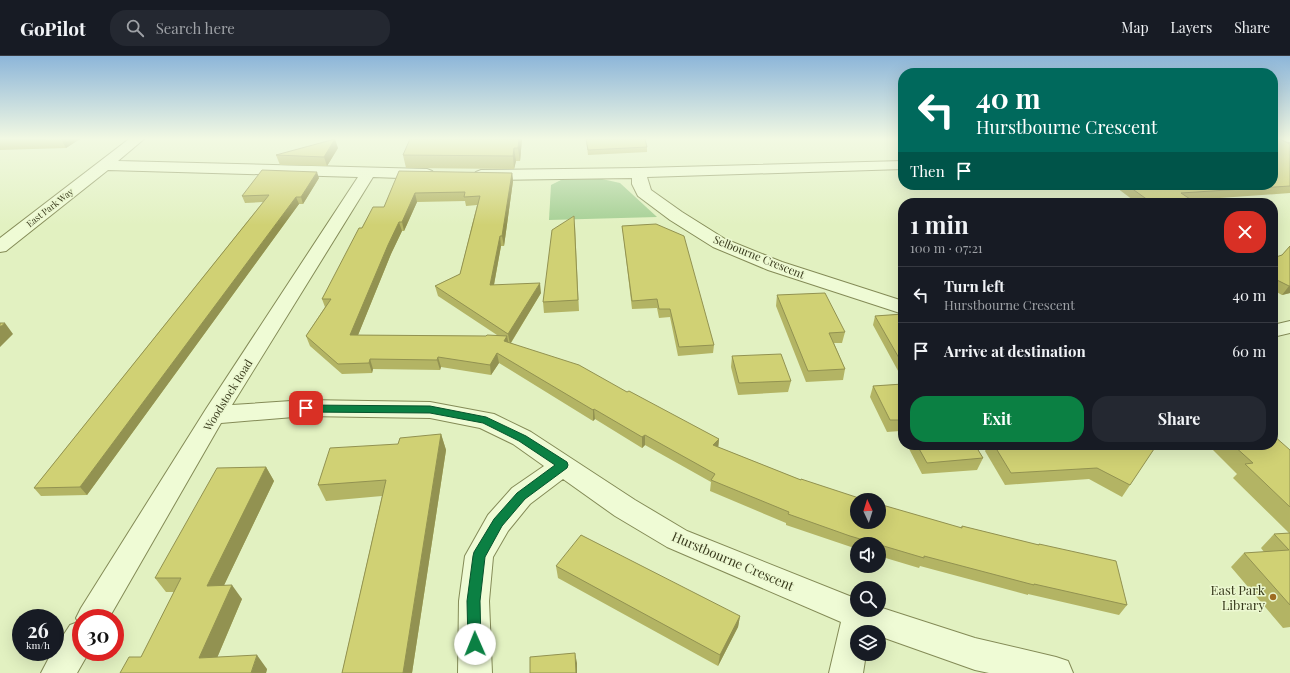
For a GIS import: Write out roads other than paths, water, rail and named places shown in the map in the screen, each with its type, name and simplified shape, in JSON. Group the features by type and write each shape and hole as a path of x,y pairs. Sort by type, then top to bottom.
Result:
{"street":[{"name":"East Park Way","path":"0,247 100,168"},
{"path":"186,168 367,174 438,174"},
{"path":"470,175 639,173 811,168"},
{"name":"Selbourne Crescent","path":"639,173 640,184 644,193 676,216 719,242 775,266 898,306"},
{"name":"Woodstock Road","path":"97,609 214,415 367,174"},
{"path":"1278,330 1290,327"},
{"name":"Hurstbourne Crescent","path":"214,415 306,408 430,410 486,420 522,438 625,508 677,539 850,611"},
{"path":"475,673 474,601 479,556 498,523 521,496 563,465"},
{"path":"846,673 857,617"},
{"name":"Hurstbourne Crescent","path":"867,617 975,654 1056,673"},
{"path":"58,673 72,650"}],"place":[{"name":"East Park Library","path":"1273,597"}]}
